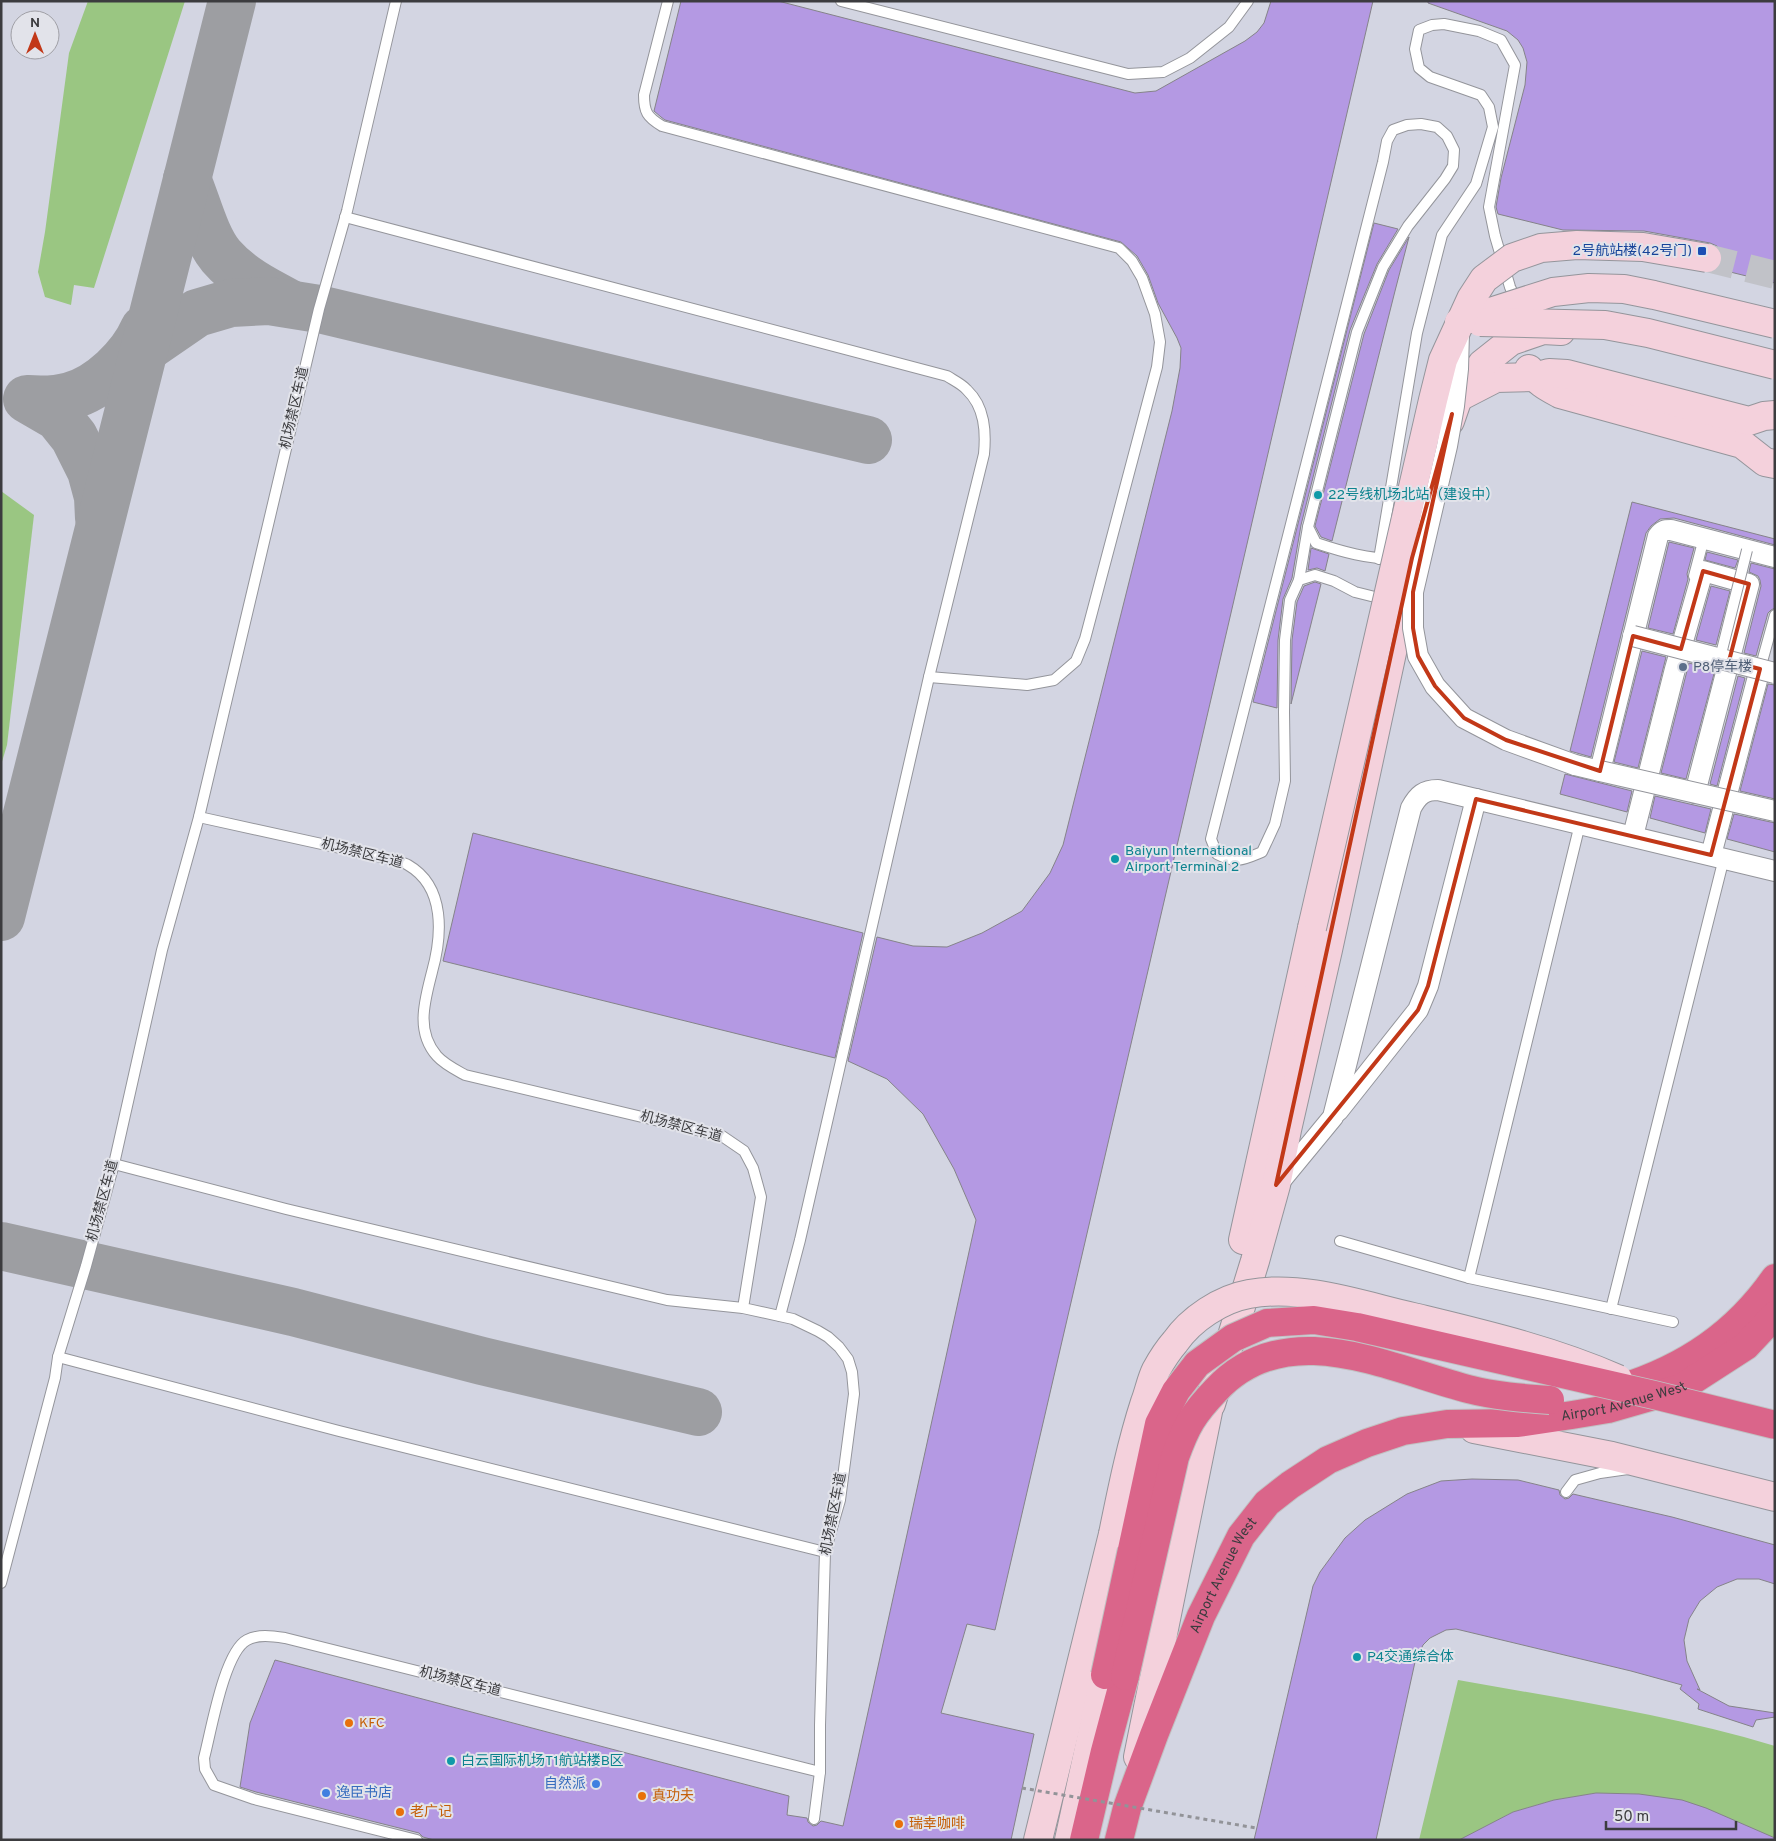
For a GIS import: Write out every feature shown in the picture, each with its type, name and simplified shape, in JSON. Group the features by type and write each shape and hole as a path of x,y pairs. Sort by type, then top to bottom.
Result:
{"highway":[{"path":"1115,1675 1175,1457 1184,1431 1198,1409 1226,1379 1250,1362 1279,1353 1312,1350 1339,1353 1470,1390 1508,1397 1550,1400 1618,1389 1677,1366 1714,1343 1744,1317 1775,1278"},
{"name":"Airport Avenue West","path":"1119,1840 1127,1808 1175,1677 1201,1616 1241,1536 1267,1504 1290,1485 1328,1460 1367,1443 1403,1432 1447,1424 1518,1422 1572,1415 1608,1409 1681,1388 1746,1346 1775,1315"},
{"path":"1084,1840 1098,1779 1159,1424 1176,1391 1197,1364 1233,1338 1267,1323 1314,1320 1357,1326 1654,1395 1775,1426"}],"main road":[{"path":"1127,1840 1127,1808 1251,1202 1443,360 1471,298 1484,279 1512,258 1541,248 1577,245 1643,246 1706,258"},
{"path":"1459,322 1546,294 1589,288 1624,289 1775,324"},
{"path":"1459,322 1605,325 1648,333 1775,365"},
{"path":"1206,1417 1255,1261 1276,1185 1412,558 1435,466 1458,398 1482,364 1511,341 1544,330 1590,332 1648,342 1775,373"},
{"path":"1511,341 1534,377 1545,386 1560,394 1742,444 1766,462 1775,464"},
{"path":"1458,398 1496,378 1534,377 1549,373 1567,374 1749,421 1775,415"},
{"path":"1038,1840 1113,1534 1138,1423 1156,1370 1175,1341 1192,1322 1214,1307 1248,1294 1282,1291 1307,1293 1514,1342 1567,1358 1654,1395"},
{"name":"Airport Avenue West","path":"1447,1424 1612,1456 1775,1497"},
{"path":"1068,1840 1115,1675"}],"street":[{"path":"1459,322 1458,368 1454,406 1447,446 1413,592 1413,628 1418,656 1435,686 1464,718 1506,740 1600,771 1695,793 1774,808"},
{"path":"1600,771 1658,536 1661,532 1671,530 1775,557"},
{"path":"1633,836 1675,669 1703,571 1749,584 1695,793"},
{"path":"1633,636 1767,671 1735,767 1717,856"},
{"path":"1333,1117 1411,808 1416,798 1421,794 1430,790 1438,790 1775,871"},
{"path":"1276,1185 1418,1010 1428,986 1476,799"}],"lane":[{"name":"机场禁区车道","path":"1,1583 55,1378 58,1357 86,1266 114,1164 162,950 199,817 319,309 345,217 396,1"},
{"path":"668,1 644,95 644,108 650,119 662,126 1119,248 1132,261 1142,278 1155,314 1160,342 1157,367 1085,639 1076,661 1054,680 1027,685 929,677"},
{"path":"841,1 1128,74 1163,72 1190,58 1229,27 1248,1"},
{"path":"1379,559 1417,333 1442,235 1476,184 1493,127 1489,107 1481,95 1430,76 1419,68 1415,48 1419,30 1432,24 1444,24 1479,31 1501,40 1515,65 1489,207 1495,236 1510,287 1522,314 1544,330"},
{"path":"1421,124 1437,127 1447,136 1454,150 1453,166 1445,180 1408,226 1383,267 1357,332 1308,527 1299,580 1290,600 1286,640 1284,712 1286,781 1275,824 1262,852 1242,860 1228,860 1217,854 1211,838 1387,141 1393,130 1407,125 1421,124"},
{"path":"345,217 947,376 967,390 980,408 986,433 984,454 929,677 800,1240 780,1316"},
{"path":"1308,527 1316,542 1350,554 1379,559 1404,558"},
{"path":"1644,781 1675,647 1704,538"},
{"path":"1720,658 1747,550"},
{"path":"1299,580 1315,576 1334,581 1355,592 1403,604"},
{"path":"1767,671 1775,615"},
{"name":"机场禁区车道","path":"199,817 390,859 407,865 427,881 433,891 436,903 439,931 433,970 423,1013 424,1031 437,1056 465,1075 722,1136 744,1151 754,1168 761,1197 743,1308 794,1319 828,1337 848,1359 852,1372 854,1394 840,1500 825,1552 820,1772 285,1638 255,1637 245,1641 236,1649 227,1666 204,1758 205,1769 214,1785 254,1800 417,1840"},
{"path":"1469,1278 1580,824"},
{"path":"1611,1309 1717,856"},
{"path":"114,1164 286,1209 667,1300 743,1308"},
{"path":"1340,1241 1469,1278 1674,1322"},
{"path":"58,1357 339,1431 825,1552"},
{"path":"1566,1492 1575,1480 1600,1473 1651,1465"},
{"path":"814,1819 820,1772"}],"path":[{"path":"1022,1788 1256,1828"}],"highlighted area":[{"path":"1452,414 1413,592 1413,628 1418,656 1435,686 1464,718 1506,740 1600,771 1633,636 1681,649 1703,571 1749,584 1729,661 1760,669 1711,855 1476,799 1428,986 1418,1010 1276,1185 1412,558"}],"shaded area":[{"path":"1,1 1775,1 1775,1840 1,1840"}],"green space":[{"path":"88,1 185,1 94,288 74,285 71,305 45,297 38,272 69,53"},
{"path":"1,491 34,515 7,745 1,765"},
{"path":"1458,1680 1696,1725 1775,1746 1775,1840 1639,1794 1596,1793 1554,1800 1513,1812 1475,1832 1483,1840 1419,1840"}],"building":[{"name":"Baiyun International Airport Terminal 2","path":"681,1 778,1 1135,93 1156,91 1245,41 1257,32 1264,23 1271,1 1373,1 995,1630 967,1624 941,1713 1034,1734 1011,1840 434,1840 423,1837 419,1833 240,1787 250,1723 275,1660 789,1796 787,1815 807,1818 808,1822 813,1826 821,1821 843,1826 976,1220 954,1169 923,1114 887,1079 848,1061 877,937 913,946 947,947 982,933 1022,911 1050,873 1063,845 1172,411 1180,368 1181,348 1158,303 1148,275 1137,256 1121,242 665,120 654,111"},
{"path":"1428,1 1775,1 1775,283 1718,269 1722,261 1722,253 1717,246 1710,243 1644,231 1563,230 1498,214 1496,207 1501,178 1525,85 1527,62 1523,48 1518,40 1507,31 1428,3"},
{"path":"1374,223 1398,229 1377,264 1350,330 1301,525 1292,578 1283,599 1278,640 1277,708 1253,702"},
{"path":"1409,237 1332,541 1321,537 1315,526 1364,334 1389,270"},
{"path":"1632,502 1775,539 1775,545 1674,518 1660,519 1651,526 1646,533 1591,757 1570,751"},
{"path":"1669,542 1694,548 1687,574 1688,579 1673,634 1648,628"},
{"path":"1311,548 1329,554 1325,571 1317,568 1308,570"},
{"path":"1707,552 1738,560 1735,568 1705,560"},
{"path":"1751,563 1775,569 1775,608 1768,613 1756,656 1744,653 1761,586 1758,576 1749,572"},
{"path":"1315,582 1321,584 1291,704 1292,640 1297,602 1304,586"},
{"path":"1711,586 1730,591 1716,645 1696,640"},
{"path":"1642,651 1666,657 1638,768 1614,762"},
{"path":"1689,663 1715,670 1686,779 1661,773"},
{"path":"1738,676 1745,678 1717,786 1710,784"},
{"path":"1768,684 1775,685 1775,799 1740,791"},
{"path":"1565,774 1632,791 1627,812 1560,794"},
{"path":"1655,796 1711,809 1705,833 1650,818"},
{"path":"1734,814 1775,823 1775,852 1727,839"},
{"path":"473,833 863,933 835,1058 443,961"},
{"name":"P4交通综合体","path":"1472,1479 1518,1480 1559,1490 1560,1495 1565,1499 1573,1494 1672,1517 1775,1545 1775,1584 1759,1579 1737,1579 1717,1587 1700,1601 1689,1619 1684,1640 1687,1661 1700,1690 1697,1689 1729,1706 1775,1713 1775,1717 1756,1720 1753,1727 1698,1709 1699,1704 1680,1689 1682,1685 1456,1629 1446,1630 1430,1638 1423,1645 1415,1662 1376,1840 1254,1840 1313,1586 1320,1572 1345,1538 1365,1520 1407,1494 1441,1481"},
{"path":"1596,1793 1639,1794 1682,1800 1706,1808 1775,1838 1775,1840 1459,1840 1513,1812 1554,1800"}],"taxiway":[{"path":"1,917 232,1"},
{"path":"187,179 210,239 221,256 236,271 263,289 291,304"},
{"path":"133,357 197,313 231,303 269,301 319,309 868,440"},
{"path":"99,518 98,497 91,471 74,437 58,417 27,399 65,397 93,386 114,370 132,350 144,329"},
{"path":"1,1246 293,1312 482,1361 698,1412"}],"tunnel":[{"path":"1707,258 1775,275"}],"place":[{"name":"2号航站楼(42号门)","path":"1702,251"},
{"name":"22号线机场北站（建设中）","path":"1318,495"},
{"name":"P8停车楼","path":"1683,667"},
{"name":"Baiyun International Airport Terminal 2","path":"1115,859"},
{"name":"P4交通综合体","path":"1357,1657"},
{"name":"KFC","path":"349,1723"},
{"name":"白云国际机场T1航站楼B区","path":"451,1761"},
{"name":"自然派","path":"596,1784"},
{"name":"逸臣书店","path":"326,1793"},
{"name":"真功夫","path":"642,1796"},
{"name":"老广记","path":"400,1812"},
{"name":"瑞幸咖啡","path":"899,1824"}]}
